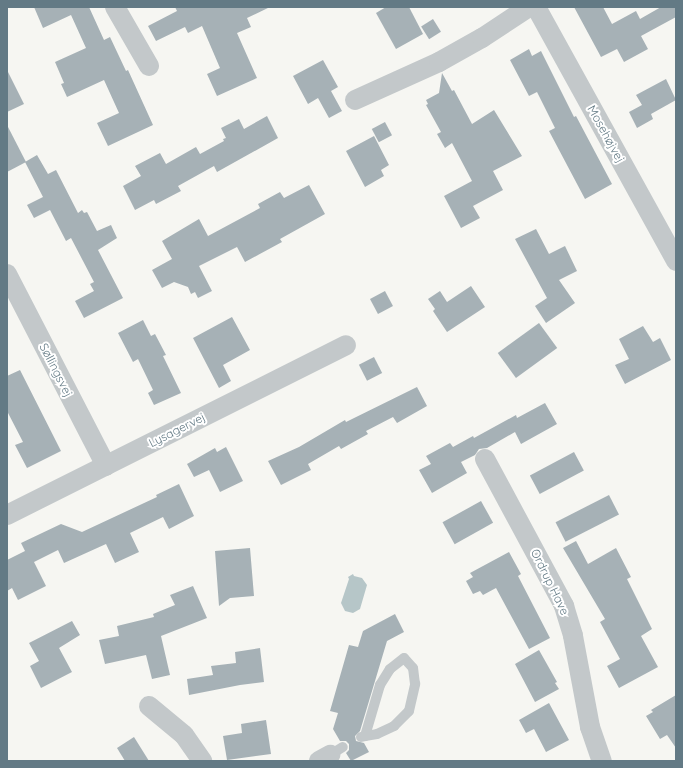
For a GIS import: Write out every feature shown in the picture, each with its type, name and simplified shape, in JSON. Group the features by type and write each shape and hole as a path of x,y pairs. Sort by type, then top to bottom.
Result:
{"street":[{"path":"115,7 149,66"},
{"path":"355,100 439,62 482,38 529,7"},
{"name":"Mosehøjvej","path":"536,7 676,261"},
{"name":"Søllingsvej","path":"7,274 106,466"},
{"name":"Lysagervej","path":"7,515 346,345"},
{"name":"Ordrup Have","path":"485,459 564,606 573,636 590,727 602,761"},
{"path":"149,706 184,735 202,761"}],"lane":[{"path":"404,658 413,668 415,684 409,711 394,726 377,734 363,737 380,685 390,668 404,658"}],"shaded area":[{"path":"353,574 354,576 362,578 367,585 360,609 353,613 345,611 341,603 349,579 348,577"}],"building":[{"path":"34,7 89,7 104,40 110,37 126,71 128,70 153,125 108,146 97,123 119,113 104,80 67,97 61,84 64,83 55,62 86,48 71,15 43,28"},
{"path":"175,7 270,7 247,18 251,27 237,33 257,78 217,96 207,74 220,68 202,26 188,33 185,27 156,41 148,26 177,11"},
{"path":"386,7 409,7 423,34 396,49 376,13"},
{"path":"574,7 603,7 612,24 636,11 640,19 661,7 676,7 676,17 641,36 648,49 624,62 617,49 601,57"},
{"path":"433,19 441,32 429,39 421,26"},
{"path":"529,49 532,56 541,51 574,117 576,116 612,184 585,199 549,131 555,128 537,92 529,96 510,60"},
{"path":"323,60 338,87 331,91 342,111 329,118 318,98 308,104 293,76"},
{"path":"7,70 24,104 7,112"},
{"path":"442,73 452,91 454,90 472,124 494,110 522,156 493,171 503,190 473,206 480,218 461,228 444,196 472,181 452,143 445,148 437,134 441,132 426,105 428,104 426,100 439,93"},
{"path":"666,79 676,100 651,114 653,119 637,128 629,112 642,105 636,95"},
{"path":"267,116 278,138 217,172 214,166 178,186 181,191 156,204 154,200 135,210 123,186 141,176 135,166 160,153 166,164 196,147 200,154 224,141 223,139 226,138 221,128 239,119 244,129"},
{"path":"385,122 392,135 379,142 372,129"},
{"path":"7,125 26,162 7,172"},
{"path":"374,136 389,165 381,170 384,176 365,187 346,151"},
{"path":"37,155 48,174 56,170 78,213 82,210 84,213 87,212 97,231 111,225 117,238 98,250 123,298 84,318 75,301 94,291 90,284 94,282 71,238 66,241 50,210 34,218 27,205 43,197 25,162"},
{"path":"309,185 325,214 280,239 282,242 245,262 237,247 199,266 212,291 198,298 195,292 191,294 188,287 174,282 162,288 152,270 172,259 162,241 199,219 208,236 260,208 258,204 280,192 284,198"},
{"path":"536,229 549,254 565,246 577,271 559,280 575,303 546,323 535,306 547,298 515,239"},
{"path":"471,286 485,307 447,332 433,311 435,309 428,299 440,291 447,302"},
{"path":"385,291 393,306 378,314 370,299"},
{"path":"232,317 250,350 223,365 231,381 219,388 193,338"},
{"path":"143,320 151,336 155,334 166,355 163,356 181,393 154,405 148,393 153,390 138,359 133,362 118,333"},
{"path":"539,323 557,348 516,378 498,353"},
{"path":"643,326 653,342 660,338 671,360 625,384 615,365 629,359 619,339"},
{"path":"374,357 382,373 367,381 359,365"},
{"path":"20,370 61,451 27,468 15,445 23,442 7,411 7,376"},
{"path":"417,387 427,406 397,423 393,417 366,431 368,434 341,449 339,446 308,464 311,470 281,485 268,461 299,447 345,420 346,422"},
{"path":"545,403 557,424 521,444 515,432 487,448 479,449 475,455 461,462 467,473 432,493 419,470 431,464 426,456 450,443 453,447 473,436 474,438 516,415 517,418"},
{"path":"226,447 243,481 220,492 209,470 194,477 187,464 215,448 217,452"},
{"path":"574,452 584,471 540,494 530,475"},
{"path":"179,484 194,516 169,529 163,517 130,533 139,552 115,563 106,544 64,563 58,550 34,562 46,586 18,600 12,588 7,591 7,560 25,551 21,543 61,524 82,532 157,497 156,495"},
{"path":"609,495 619,515 566,542 556,522"},
{"path":"481,501 493,523 455,544 443,522"},
{"path":"576,541 588,564 616,548 631,577 627,579 652,629 641,636 658,667 619,688 607,666 620,659 600,622 605,619 563,548"},
{"path":"250,548 254,596 230,598 219,606 215,551"},
{"path":"509,552 521,574 518,576 550,638 529,649 496,588 483,595 480,591 473,594 466,581 473,577 470,573"},
{"path":"193,586 207,618 161,636 170,675 152,679 146,655 105,664 99,640 119,636 117,626 154,617 153,614 175,605 170,595"},
{"path":"395,614 404,632 387,641 360,731 355,736 356,741 364,743 369,752 351,761 346,753 349,750 349,744 346,741 340,741 333,729 338,713 330,711 349,645 358,647 363,631"},
{"path":"72,621 80,635 59,648 72,672 41,688 30,666 39,661 29,643"},
{"path":"260,648 264,682 189,695 187,679 213,675 211,666 236,663 235,652"},
{"path":"539,650 557,682 555,683 559,689 535,702 515,664"},
{"path":"676,695 676,748 667,735 660,739 646,716 653,712 651,710"},
{"path":"549,703 569,740 546,752 534,729 526,733 519,720"},
{"path":"266,720 271,754 227,760 223,736 242,733 241,724"},
{"path":"134,737 149,761 125,761 117,748"}]}
